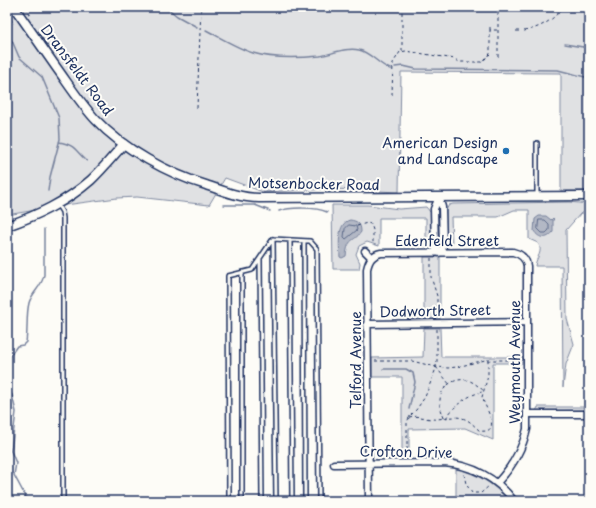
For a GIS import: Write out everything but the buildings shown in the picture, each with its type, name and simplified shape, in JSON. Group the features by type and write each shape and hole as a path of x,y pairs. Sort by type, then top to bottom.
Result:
{"main road":[{"name":"Dransfeldt Road","path":"14,7 88,111 107,131 124,144"},
{"name":"Motsenbocker Road","path":"124,144 156,164 182,177 206,186 246,197 438,198 589,196"},
{"path":"7,226 31,217 72,195 92,179 124,144"}],"street":[{"path":"438,198 442,207 443,247 439,252"},
{"path":"365,251 372,258"},
{"path":"522,256 528,251"},
{"name":"Edenfeld Street","path":"372,258 381,253 439,252 513,252 522,256"},
{"name":"Weymouth Avenue","path":"497,483 519,454 526,435 528,414 527,266 522,256"},
{"name":"Telford Avenue","path":"368,501 367,269 368,263 372,258"},
{"name":"Dodworth Street","path":"367,324 527,322"},
{"path":"528,414 589,414"},
{"name":"Crofton Drive","path":"334,464 449,463 477,471 497,483 514,501"}],"lane":[{"path":"537,143 537,197"},
{"path":"57,204 63,215 64,232 63,497"},
{"path":"273,239 310,241 317,249 319,501"},
{"path":"229,501 228,276 252,270 273,239"},
{"path":"273,239 276,501"},
{"path":"290,240 292,501"},
{"path":"304,241 305,501"},
{"path":"260,257 262,501"},
{"path":"242,272 242,501"}],"path":[{"path":"26,7 32,16"},
{"path":"197,108 201,7"},
{"path":"392,95 393,63 402,51 402,7"},
{"path":"498,7 498,57"},
{"path":"524,31 547,23 556,16 563,7"},
{"path":"584,7 589,13"},
{"path":"7,14 14,24"},
{"path":"402,51 454,59 459,62 479,62 490,54 490,24"},
{"path":"486,30 499,30"},
{"path":"357,226 367,223 371,224 373,230 373,245"},
{"path":"431,257 431,277 437,296 437,319"},
{"path":"407,456 407,424 409,417 425,397 436,367 437,327"},
{"path":"375,360 412,361 436,367 457,367 488,360 521,360"},
{"path":"409,417 416,416 431,419 454,417 463,418 472,423 478,430 487,430 491,424 491,418 489,411 482,400 483,391 488,376 488,360"},
{"path":"436,367 449,385"},
{"path":"445,418 440,407 442,392 456,380 466,380 474,383 483,391"},
{"path":"445,418 454,408 468,397 483,391"},
{"path":"464,474 466,484 472,493 481,494 488,486"}],"shaded area":[{"path":"7,7 589,7 589,191 561,191 561,73 401,72 399,192 333,189 263,192 225,178 209,205 137,197 117,198 65,205 7,215"},
{"path":"569,202 589,204 589,213 581,213 566,230 567,319 574,344 566,364 563,387 562,266 535,266 540,252 540,246 538,243 529,239 529,210 514,210 498,217 451,217 452,245 446,243 446,210 449,205 453,204"},
{"path":"332,205 368,205 399,209 426,207 431,213 431,244 426,245 426,218 379,218 379,246 367,242 359,246 356,254 360,263 359,269 333,269"},
{"path":"424,257 440,257 440,319 424,319"},
{"path":"424,328 440,328 441,357 523,357 523,363 493,363 493,440 465,428 409,429 409,459 402,459 402,377 372,377 372,358 423,357"},
{"path":"538,407 589,407 589,410 536,411"},
{"path":"456,469 471,473 485,480 497,489 508,501 487,501 486,498 456,498"}],"water":[{"path":"539,216 546,216 551,220 553,218 554,219 553,232 551,235 543,238 538,236 534,231 535,219"},
{"path":"350,220 358,223 361,232 351,241 348,246 346,256 342,258 340,257 339,247 341,230 343,225"}],"waterway":[{"path":"166,7 177,16 197,27"},
{"path":"206,30 229,43 261,55 286,58 320,56 354,49 367,53 382,65 390,69"},
{"path":"7,33 19,57 42,77 59,118 60,139 48,191"},
{"path":"565,44 589,48"},
{"path":"395,67 403,66 416,69 558,70 589,78"},
{"path":"59,142 65,143 75,149 87,161"},
{"path":"224,205 255,205 270,211"},
{"path":"279,211 303,208 327,212"},
{"path":"7,360 17,346 23,345 26,342 30,299 41,283 44,275 44,229"},
{"path":"383,369 406,369 413,373 415,382 409,409"},
{"path":"7,385 12,395 16,412 11,451 16,463 14,475 28,501"}],"place":[{"name":"American Design and Landscape","path":"506,151"}]}
